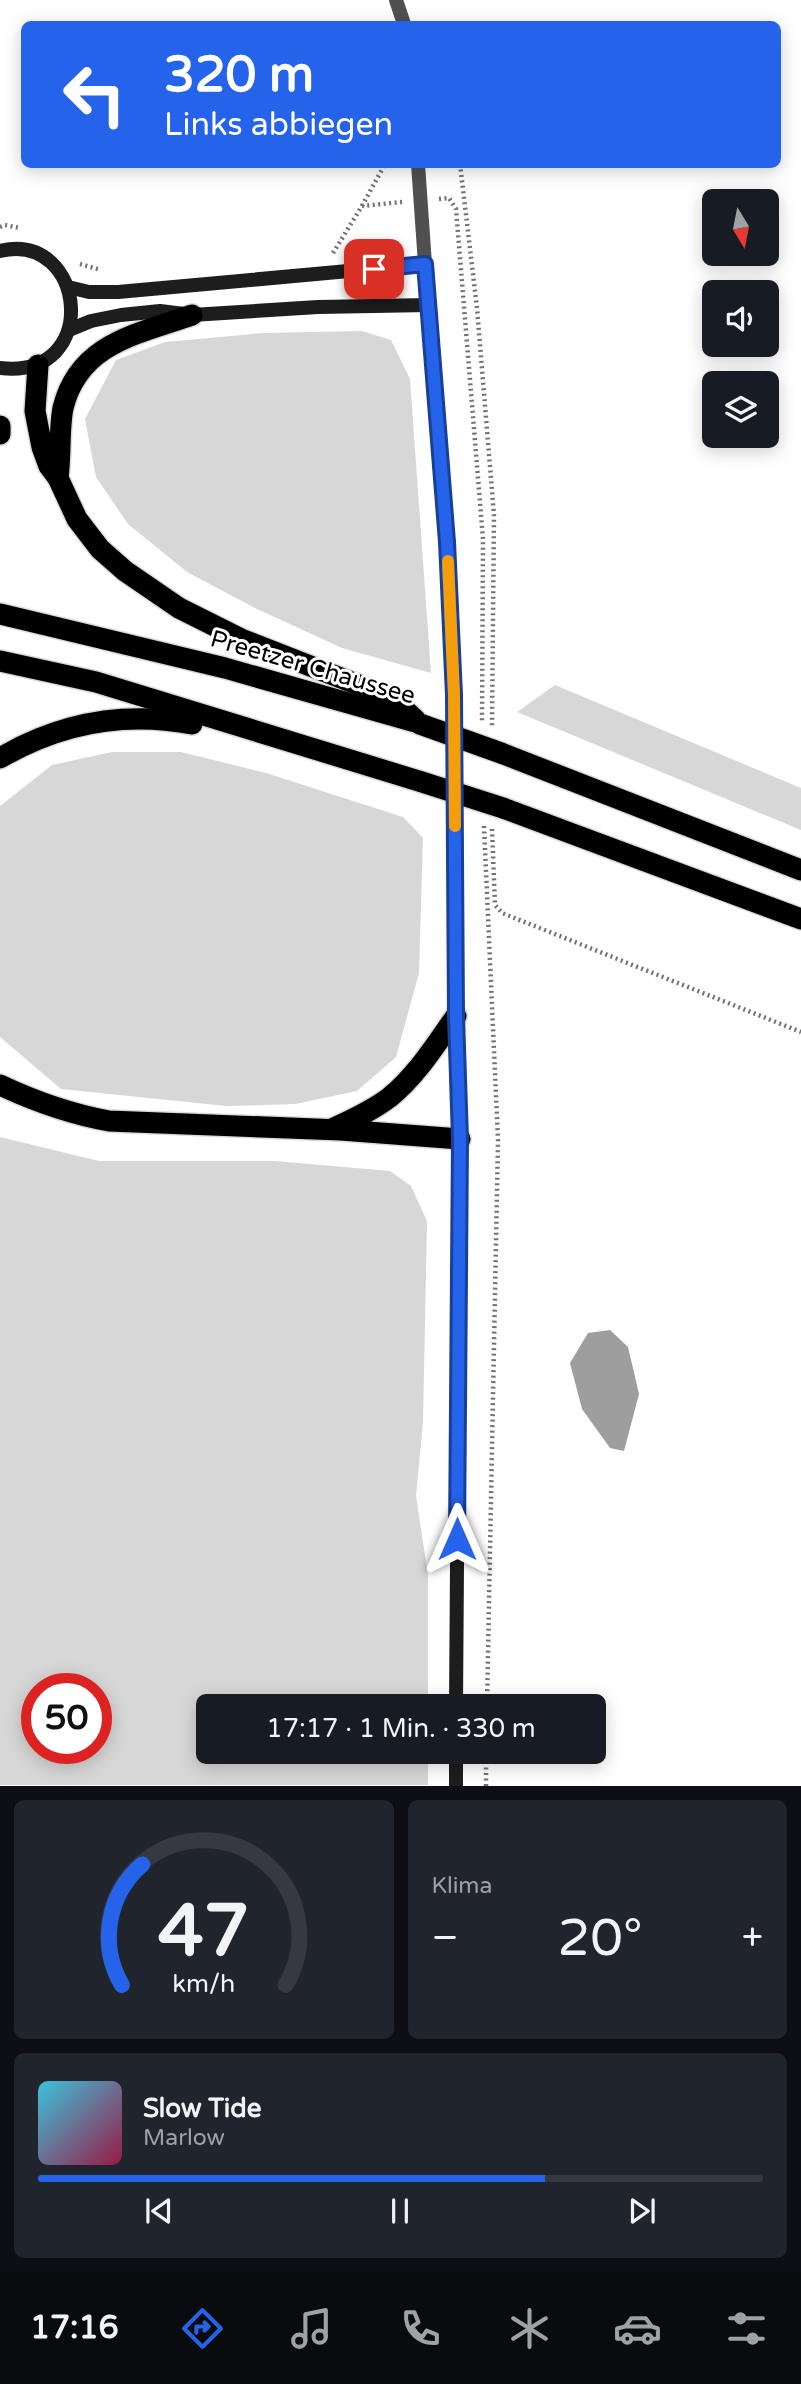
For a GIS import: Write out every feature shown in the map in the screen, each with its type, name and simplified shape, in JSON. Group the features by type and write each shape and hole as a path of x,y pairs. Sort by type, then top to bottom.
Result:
{"highway":[{"path":"58,478 63,410 72,385 89,361 103,348 128,336 192,315"},
{"path":"38,365 35,411 37,429 49,466 58,478 77,519 100,549 125,571 179,608 241,639 392,698 420,724"},
{"path":"0,426 0,434"},
{"name":"Preetzer Chaussee","path":"0,614 225,668 497,744 801,870"},
{"path":"0,661 96,682 422,782 493,811 801,919"},
{"path":"0,758 24,744 68,727 108,719 159,718 309,747"},
{"path":"330,1130 390,1097 411,1077 456,1016"},
{"path":"0,1085 35,1102 109,1121 330,1130 460,1139"}],"main road":[{"path":"0,251 24,250 43,257 58,270 68,287 72,301 69,330 57,351 38,365 16,370 0,368"},
{"path":"68,287 89,292 118,292 425,264 447,542 454,681 456,1016 460,1139 456,1694"},
{"path":"69,330 91,321 160,311 192,315 318,307 429,305"},
{"path":"456,1764 456,1786"}],"street":[{"path":"396,0 403,21"},
{"path":"418,168 425,264"}],"path":[{"path":"323,254 335,253 384,168"},
{"path":"460,168 477,308 494,515 497,744"},
{"path":"362,206 449,198 456,209 482,539 482,734"},
{"path":"0,227 5,225 26,230"},
{"path":"73,258 82,266 108,271"},
{"path":"487,1694 498,1140 485,854 493,811"},
{"path":"492,827 495,905 502,914 801,1032"},
{"path":"485,854 492,854"},
{"path":"486,1764 486,1786"}],"shaded area":[{"path":"362,331 391,340 410,379 431,673 342,648 257,609 187,572 128,524 96,477 85,419 116,360 165,342 263,333"},
{"path":"555,685 801,788 801,830 517,712"},
{"path":"112,752 181,752 266,773 403,817 423,838 419,973 396,1057 357,1091 295,1104 226,1106 61,1089 0,1037 0,806 52,765"},
{"path":"0,1137 99,1161 275,1161 390,1171 411,1186 427,1221 423,1422 416,1496 428,1575 428,1694 196,1694 196,1764 428,1764 428,1785 0,1785"},
{"path":"610,1330 628,1347 639,1394 624,1451 610,1448 582,1409 570,1363 588,1333"}],"slow traffic":[{"path":"448,561 454,695 455,826"}],"route":[{"path":"374,269 425,264 447,542 454,695 456,1016 460,1139 457,1539"}]}
